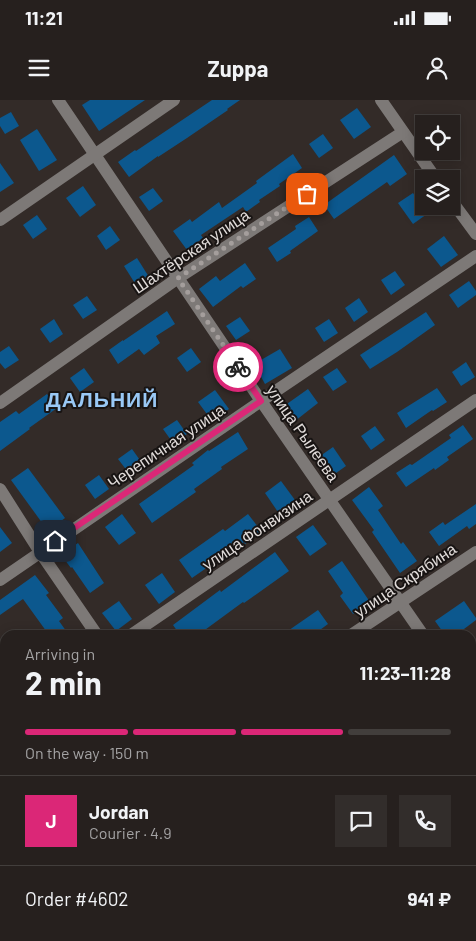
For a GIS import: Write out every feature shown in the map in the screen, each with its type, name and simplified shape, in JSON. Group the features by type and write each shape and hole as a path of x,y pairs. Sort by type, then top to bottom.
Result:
{"street":[{"name":"улица Рылеева","path":"58,100 261,401 420,630"},
{"path":"0,220 174,100"},
{"path":"381,100 430,170"},
{"name":"Шахтёрская улица","path":"0,403 178,278 403,132"},
{"path":"460,212 476,234"},
{"name":"Черепичная улица","path":"0,580 476,256"},
{"name":"улица Фонвизина","path":"138,630 476,400"},
{"path":"0,489 40,552 94,630"},
{"name":"улица Скрябина","path":"358,630 476,552"}],"building":[{"path":"90,100 145,100 99,131 82,105"},
{"path":"212,100 240,100 129,177 118,162"},
{"path":"357,108 371,127 354,139 340,120"},
{"path":"11,112 19,126 5,134 0,126 0,118"},
{"path":"37,129 57,160 39,171 20,140"},
{"path":"323,134 333,148 319,158 309,144"},
{"path":"293,154 302,168 279,184 280,186 259,200 260,202 246,212 243,207 201,235 203,238 187,250 173,231 190,219 192,222 219,202 222,208"},
{"path":"394,155 407,174 390,186 387,182 334,219 324,205"},
{"path":"0,163 14,183 0,192"},
{"path":"83,186 96,205 80,217 66,198"},
{"path":"153,188 163,201 149,211 139,197"},
{"path":"413,193 415,196 415,215 426,215 413,224 398,203"},
{"path":"37,215 47,229 33,239 23,225"},
{"path":"309,217 318,231 277,262 268,248 296,229 295,226"},
{"path":"110,226 120,240 106,250 97,236"},
{"path":"444,236 458,255 441,267 427,249"},
{"path":"137,258 149,277 136,285 124,266"},
{"path":"245,263 256,279 243,288 241,286 213,307 199,289 216,276 220,281"},
{"path":"395,271 405,285 391,295 381,280"},
{"path":"469,281 476,291 476,295 458,308 449,295"},
{"path":"87,296 97,310 83,319 73,305"},
{"path":"359,298 368,312 354,322 345,308"},
{"path":"167,311 175,324 156,336 160,343 144,355 139,349 118,364 109,350"},
{"path":"426,312 435,325 370,369 360,355"},
{"path":"240,317 250,331 236,340 226,326"},
{"path":"54,319 63,334 50,343 40,329"},
{"path":"329,319 338,333 324,342 315,328"},
{"path":"9,346 19,360 5,369 0,363 0,352"},
{"path":"191,348 201,362 187,372 177,358"},
{"path":"280,349 292,368 265,384 254,364"},
{"path":"466,362 475,377 461,386 452,372"},
{"path":"84,368 94,382 80,392 70,378"},
{"path":"337,368 347,382 333,391 323,377"},
{"path":"437,388 447,402 406,428 397,413"},
{"path":"308,389 318,403 295,421 284,406"},
{"path":"215,390 229,409 212,421 198,402"},
{"path":"47,394 57,408 0,451 0,422 16,411 19,414"},
{"path":"177,420 187,434 173,443 163,429"},
{"path":"463,425 473,439 447,457 449,460 406,487 396,473 410,464 412,465 451,438 449,435"},
{"path":"375,426 385,440 371,450 361,436"},
{"path":"238,432 248,449 221,467 222,469 194,489 196,492 152,523 139,504 194,465 192,463 208,450"},
{"path":"333,447 346,466 329,478 316,459"},
{"path":"132,449 142,463 128,472 118,459"},
{"path":"28,468 65,518 48,531 11,480"},
{"path":"99,475 109,489 95,499 85,485"},
{"path":"281,481 295,500 278,512 265,493"},
{"path":"369,487 383,506 378,510 401,544 403,542 417,561 400,573 372,532 374,530 352,500"},
{"path":"476,504 476,524 469,529 467,526 439,546 429,532 443,522 445,525"},
{"path":"122,514 136,533 119,545 105,527"},
{"path":"248,514 262,532 245,544 244,542 192,578 179,560"},
{"path":"313,525 327,544 310,556 296,537"},
{"path":"0,527 12,543 0,552"},
{"path":"78,543 104,583 90,593 61,555"},
{"path":"275,552 289,571 205,630 176,630 173,625 220,590 221,592"},
{"path":"342,561 370,602 353,614 340,596 343,593 328,571"},
{"path":"162,573 175,592 159,604 145,585"},
{"path":"35,575 49,593 46,595 63,618 59,621 65,630 45,630 23,599 0,615 0,600"},
{"path":"119,601 132,619 115,630 102,613"},
{"path":"464,601 476,618 463,630 441,630 435,621"},
{"path":"318,610 328,624 320,630 289,630"}],"way so far":[{"path":"238,367 178,278 307,194"}],"district":[{"name":"ДАЛЬНИЙ","path":"102,400"}],"route":[{"path":"55,541 261,401 238,367"}]}
